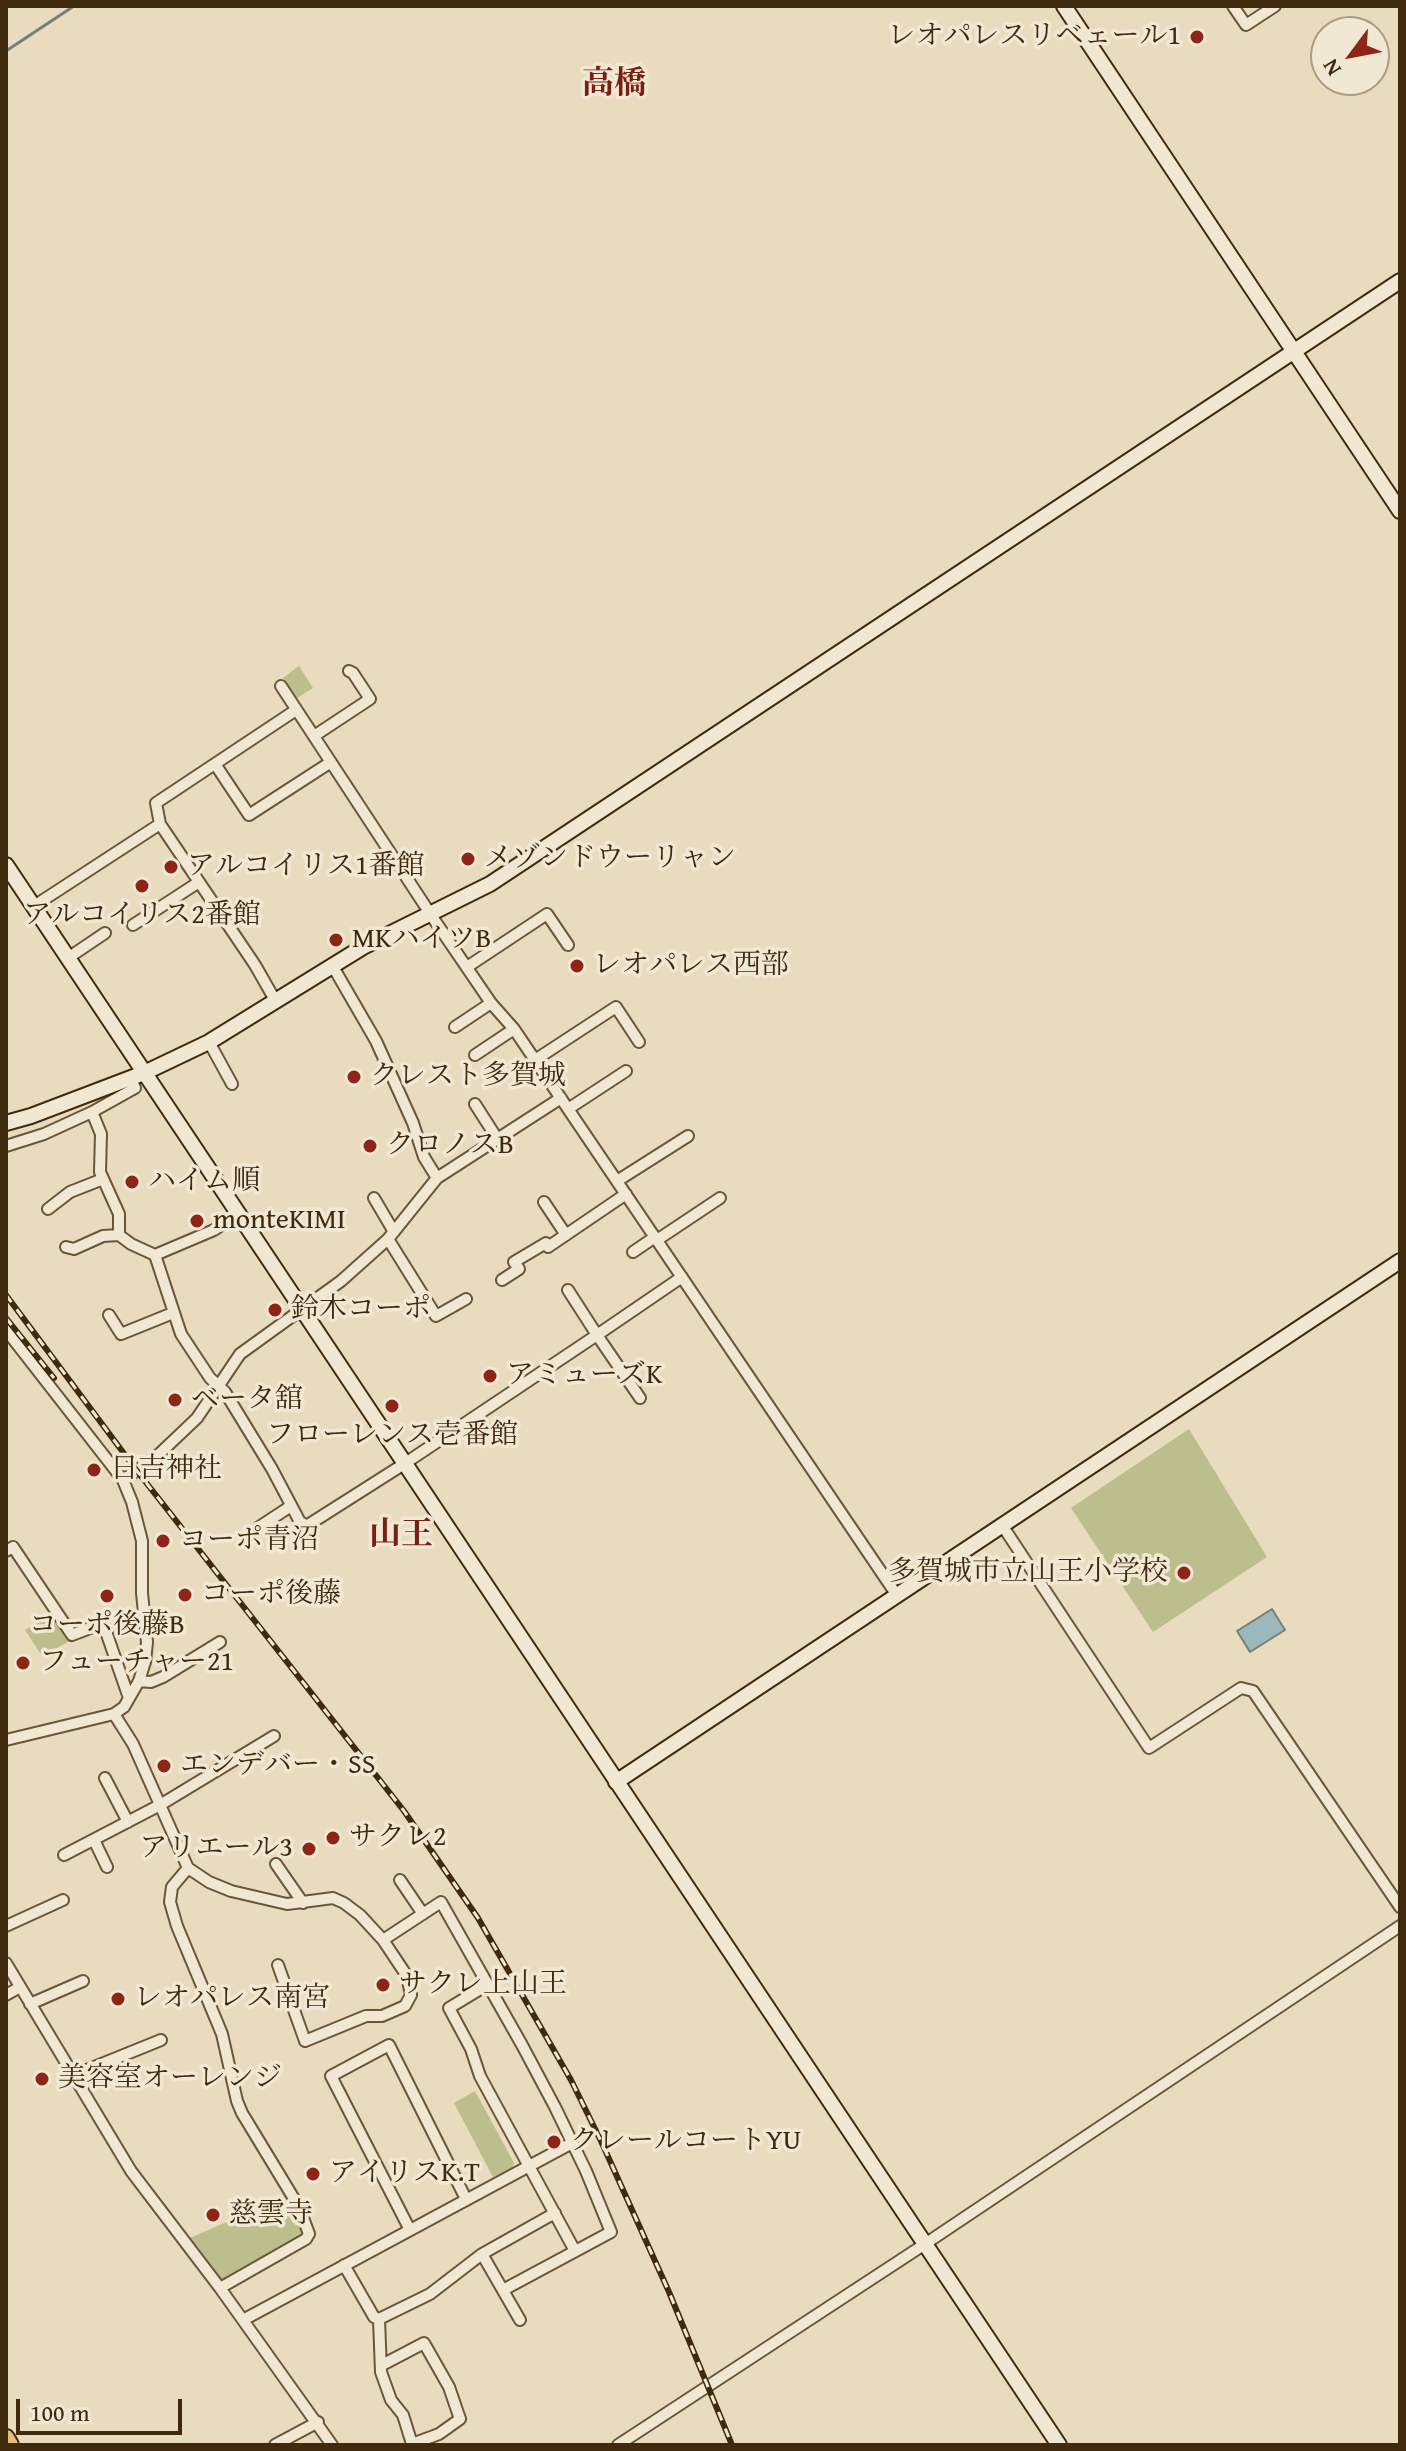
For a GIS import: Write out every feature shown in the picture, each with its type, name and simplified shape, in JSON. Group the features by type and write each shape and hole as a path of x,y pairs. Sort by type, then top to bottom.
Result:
{"main road":[{"path":"6,2438 10,2445"}],"street":[{"path":"1064,6 1400,511"},
{"path":"1233,6 1246,25 1275,6"},
{"path":"6,1123 138,1076 209,1042 332,965 457,902 501,876 1400,281"},
{"path":"314,736 370,699 349,671"},
{"path":"281,686 430,913 491,1003 514,1029 896,1594"},
{"path":"275,1000 160,824 156,803 296,710"},
{"path":"215,764 249,815 331,762"},
{"path":"34,906 160,824"},
{"path":"6,865 68,958 138,1076 302,1309 1059,2445"},
{"path":"133,925 199,882"},
{"path":"467,967 547,914 568,945"},
{"path":"68,958 105,933"},
{"path":"332,965 376,1041 413,1123 424,1157 437,1178"},
{"path":"455,1027 491,1003"},
{"path":"535,1060 616,1007 639,1042"},
{"path":"475,1055 514,1029"},
{"path":"209,1042 232,1084"},
{"path":"568,1109 626,1071"},
{"path":"6,1146 44,1134 92,1112 135,1088 138,1076"},
{"path":"123,1480 156,1457 197,1418 240,1354 341,1281 391,1235 437,1178 561,1098"},
{"path":"475,1104 498,1140"},
{"path":"92,1112 101,1134 100,1172 119,1214 119,1235"},
{"path":"617,1181 688,1136"},
{"path":"48,1209 70,1192 103,1179"},
{"path":"502,1280 519,1269 514,1262 546,1243 548,1247 626,1194"},
{"path":"374,1198 436,1316 466,1299"},
{"path":"633,1252 720,1198"},
{"path":"544,1202 566,1235"},
{"path":"66,1247 74,1249 103,1236 119,1235 155,1255 214,1230 238,1214"},
{"path":"155,1255 181,1334 217,1387 225,1392 300,1522 308,1525 682,1277"},
{"path":"616,1782 1400,1261"},
{"path":"568,1290 640,1398"},
{"path":"109,1315 121,1334 173,1313"},
{"path":"6,1330 123,1480 142,1541 142,1593 147,1642 139,1681 124,1707 114,1714 6,1740"},
{"path":"6,1350 16,1341"},
{"path":"259,1527 291,1506"},
{"path":"1002,1525 1149,1748 1241,1688 1253,1691 1400,1907"},
{"path":"6,1551 13,1547 72,1635 103,1623 129,1698"},
{"path":"139,1681 151,1682 163,1677 220,1642"},
{"path":"114,1714 133,1744 188,1868 209,1882 231,1891 287,1904 333,1898 344,1903 383,1940 407,1976 411,1995 405,2006 382,2016 366,2016 305,2041 278,1965"},
{"path":"64,1855 160,1805 274,1736"},
{"path":"105,1778 128,1822"},
{"path":"94,1840 107,1867"},
{"path":"276,1864 303,1903"},
{"path":"188,1868 172,1887 170,1902 177,1926 222,2034 237,2101 299,2207 309,2234 306,2239 220,2288"},
{"path":"400,1880 423,1914"},
{"path":"6,1926 63,1900"},
{"path":"383,1940 441,1902 522,2045 572,2143 611,2232 503,2290"},
{"path":"618,2445 632,2441 1400,1926"},
{"path":"6,1963 131,2171 220,2288 332,2445"},
{"path":"30,2004 83,1981"},
{"path":"487,1985 449,2008 471,2049 480,2076 575,2251"},
{"path":"6,1995 20,1987"},
{"path":"72,2076 161,2040"},
{"path":"410,2230 331,2076 389,2045 466,2199"},
{"path":"243,2320 572,2143"},
{"path":"379,2319 430,2294 482,2254 555,2213"},
{"path":"482,2254 520,2320"},
{"path":"344,2265 374,2317 379,2319"},
{"path":"379,2319 381,2372 391,2400 403,2415 412,2444 439,2434 460,2419 449,2387 424,2343 382,2365"},
{"path":"275,2445 318,2422"}],"green space":[{"path":"299,666 313,688 297,698 283,678"},
{"path":"1189,1429 1267,1557 1153,1632 1071,1508"},
{"path":"50,1614 68,1642 42,1656 25,1630"},
{"path":"475,2091 514,2163 512,2168 493,2177 454,2103"},
{"path":"290,2199 305,2232 302,2238 224,2282 190,2238 222,2224"}],"water":[{"path":"1272,1609 1285,1630 1250,1652 1237,1631"}],"waterway":[{"path":"6,51 74,6"}],"railway":[{"path":"6,1295 137,1471 404,1811 478,1918 571,2080 601,2141 669,2292 732,2445"},
{"path":"6,1318 54,1378"}],"place":[{"name":"レオパレスリベェール1","path":"1197,37"},
{"name":"メゾンドウーリャン","path":"468,859"},
{"name":"アルコイリス1番館","path":"171,867"},
{"name":"アルコイリス2番館","path":"142,886"},
{"name":"MKハイツB","path":"336,940"},
{"name":"レオパレス西部","path":"577,966"},
{"name":"クレスト多賀城","path":"354,1077"},
{"name":"クロノスB","path":"370,1146"},
{"name":"ハイム順","path":"132,1182"},
{"name":"monteKIMI","path":"197,1221"},
{"name":"鈴木コーポ","path":"275,1310"},
{"name":"アミューズK","path":"490,1376"},
{"name":"ベータ舘","path":"175,1400"},
{"name":"フローレンス壱番館","path":"392,1406"},
{"name":"日吉神社","path":"94,1470"},
{"name":"コーポ青沼","path":"163,1541"},
{"name":"多賀城市立山王小学校","path":"1184,1573"},
{"name":"コーポ後藤","path":"185,1595"},
{"name":"コーポ後藤B","path":"107,1596"},
{"name":"フューチャー21","path":"23,1663"},
{"name":"エンデバー・SS","path":"164,1766"},
{"name":"サクレ2","path":"333,1838"},
{"name":"アリエール3","path":"309,1849"},
{"name":"サクレ上山王","path":"383,1985"},
{"name":"レオパレス南宮","path":"118,1999"},
{"name":"美容室オーレンジ","path":"42,2079"},
{"name":"クレールコートYU","path":"554,2142"},
{"name":"アイリスK.T","path":"313,2174"},
{"name":"慈雲寺","path":"213,2215"}],"district":[{"name":"高橋","path":"614,85"},
{"name":"山王","path":"401,1536"}]}
